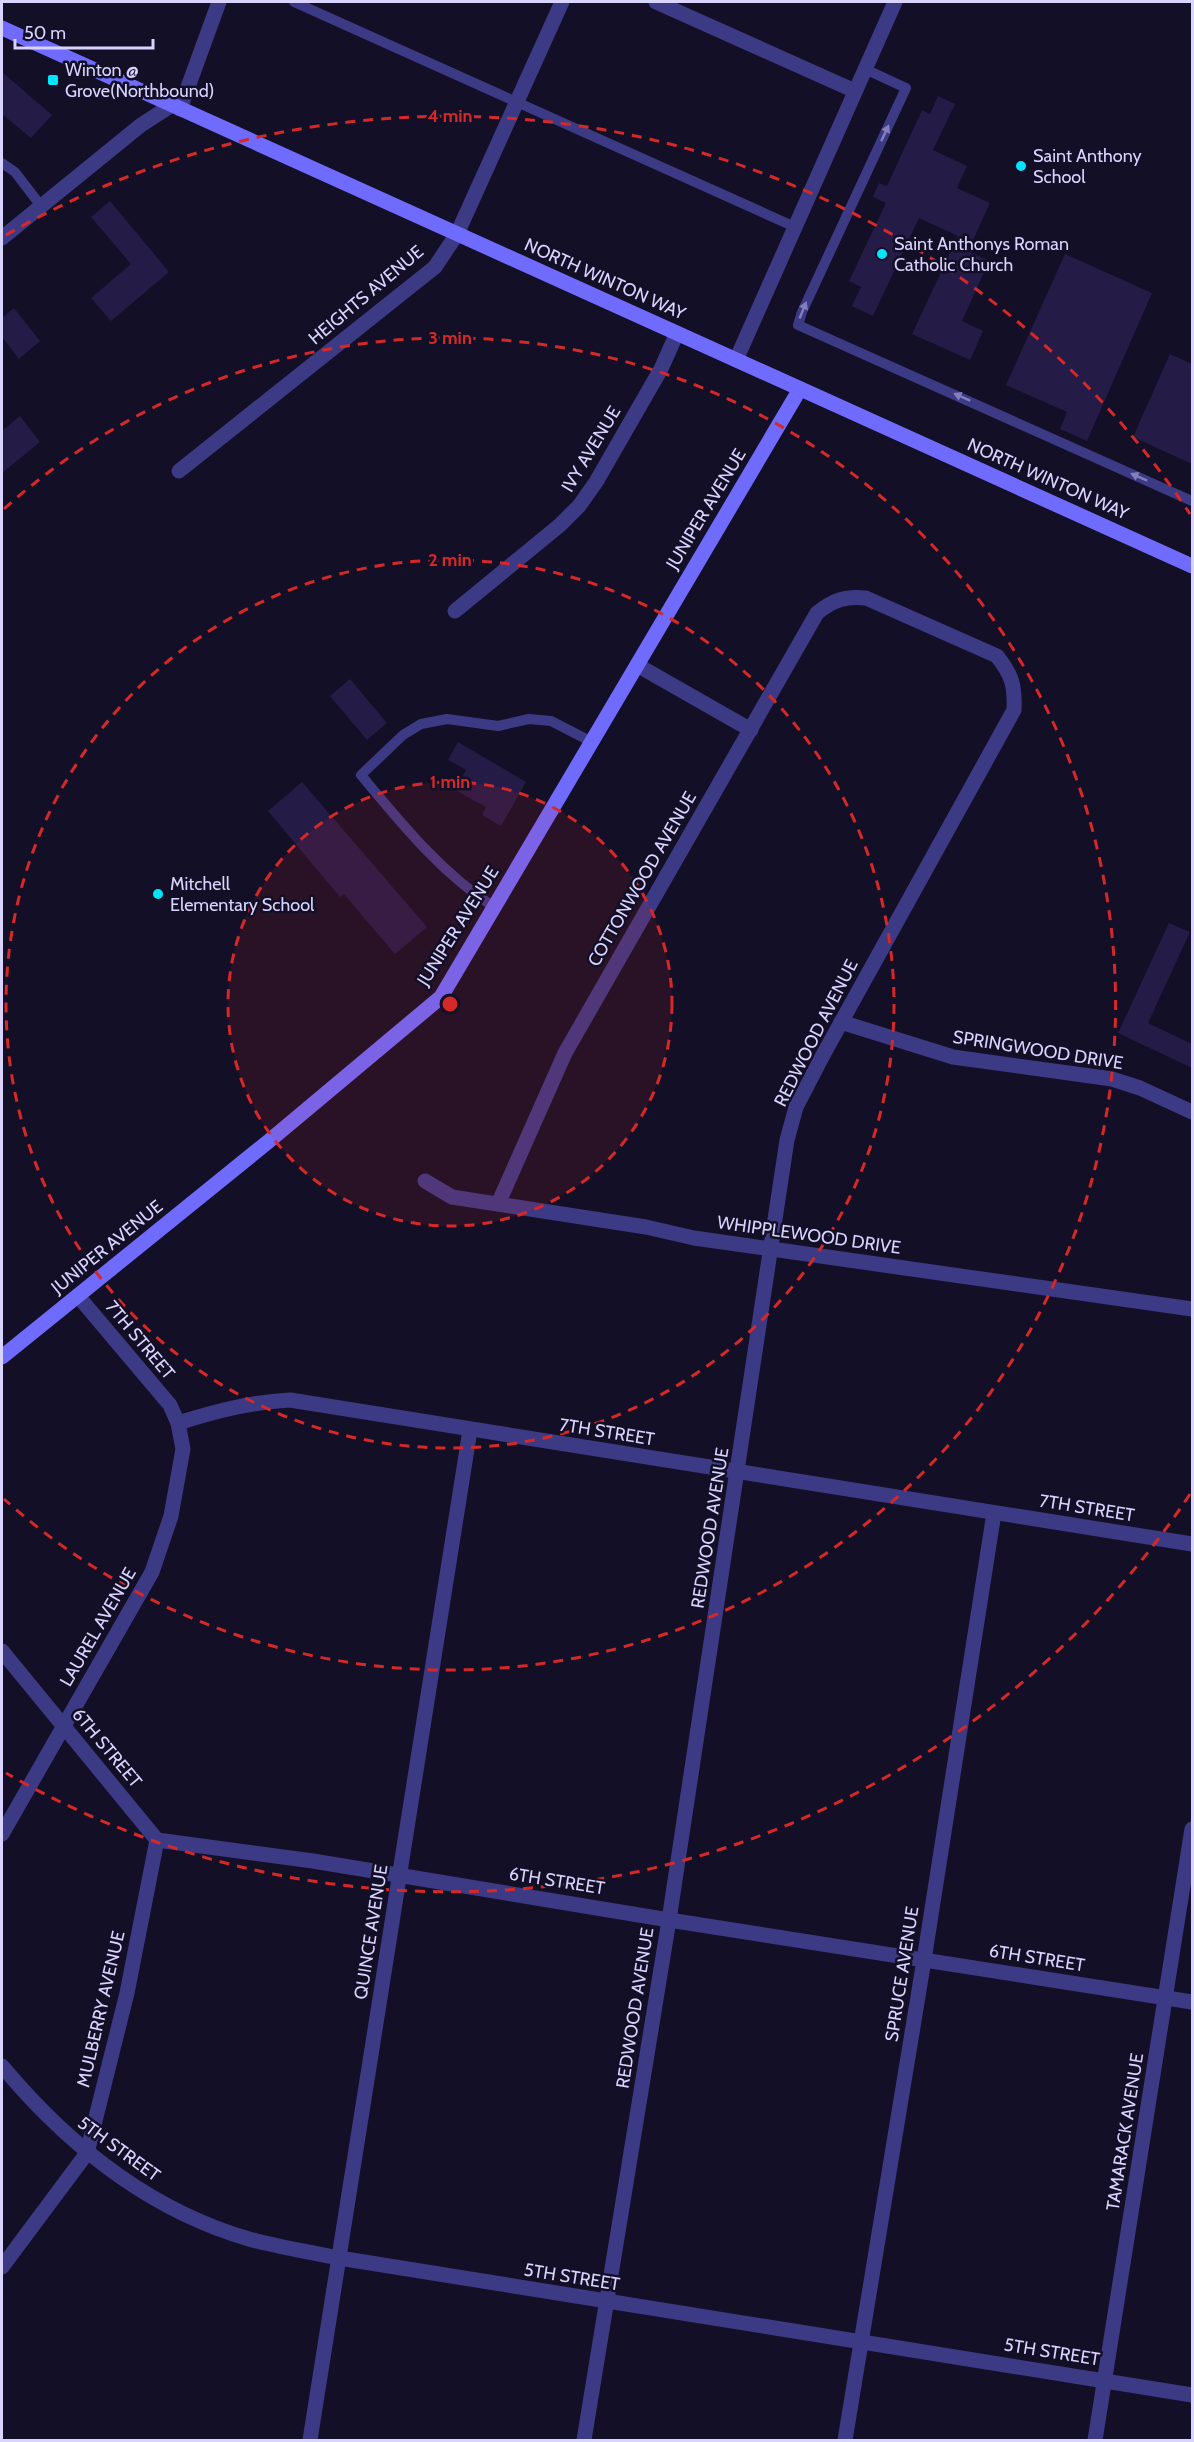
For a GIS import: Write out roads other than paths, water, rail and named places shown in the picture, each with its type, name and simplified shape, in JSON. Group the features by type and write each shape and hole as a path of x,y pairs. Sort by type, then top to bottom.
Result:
{"main road":[{"name":"NORTH WINTON WAY","path":"2,28 1192,566"},
{"name":"JUNIPER AVENUE","path":"2,1357 269,1141 441,997 800,389"}],"street":[{"path":"2,238 141,125 176,107 219,2"},
{"name":"HEIGHTS AVENUE","path":"179,471 435,267 457,234 561,2"},
{"path":"656,2 855,92"},
{"path":"736,360 895,2"},
{"name":"IVY AVENUE","path":"455,611 579,506 661,369 677,333"},
{"name":"REDWOOD AVENUE","path":"584,2440 669,1920 787,1140 796,1107 1014,710 1015,692 1010,672 997,657 866,597 849,597"},
{"name":"COTTONWOOD AVENUE","path":"498,1204 566,1053 817,613 830,603 849,597"},
{"path":"637,665 751,730"},
{"name":"SPRINGWOOD DRIVE","path":"841,1022 953,1058 1112,1079 1140,1088 1192,1112"},
{"name":"WHIPPLEWOOD DRIVE","path":"425,1180 452,1197 771,1250 1192,1309"},
{"name":"7TH STREET","path":"78,1296 170,1405 178,1423 226,1408 262,1401 290,1400 1192,1544"},
{"name":"LAUREL AVENUE","path":"2,1834 152,1572 171,1516 183,1449 178,1423"},
{"name":"QUINCE AVENUE","path":"310,2440 471,1430"},
{"name":"SPRUCE AVENUE","path":"844,2440 924,1960 994,1513"},
{"name":"6TH STREET","path":"2,1651 157,1840 400,1875 669,1920 1192,2002"},
{"name":"TAMARACK AVENUE","path":"1095,2440 1192,1829"},
{"name":"MULBERRY AVENUE","path":"2,2267 87,2153 127,1993 157,1840"},
{"name":"5TH STREET","path":"2,2066 43,2114 87,2153 151,2197 181,2213 248,2239 339,2258 1192,2395"}],"lane":[{"path":"294,2 517,100 795,227"},
{"path":"865,69 906,88 798,325 1192,501"},
{"path":"2,163 15,172 40,206"},
{"path":"494,907 454,879 361,775 402,735 421,724 447,719 498,726 529,719 551,722 591,742"}],"place":[{"name":"Winton @ Grove(Northbound)","path":"53,80"},
{"name":"Saint Anthony School","path":"1021,166"},
{"name":"Saint Anthonys Roman Catholic Church","path":"882,254"},
{"name":"Mitchell Elementary School","path":"158,894"}]}
